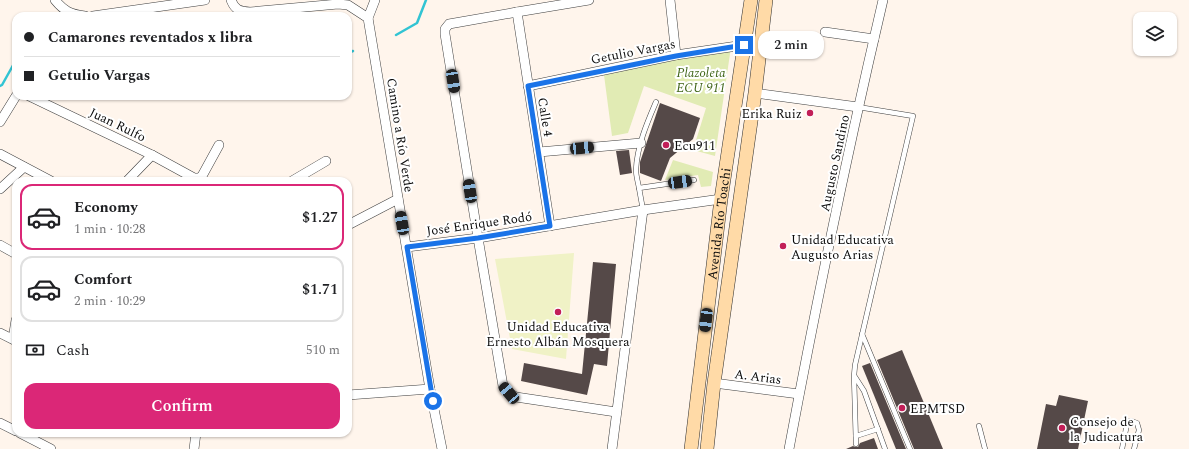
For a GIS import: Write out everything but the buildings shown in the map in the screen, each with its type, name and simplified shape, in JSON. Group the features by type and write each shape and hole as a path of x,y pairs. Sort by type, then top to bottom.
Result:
{"main road":[{"name":"Avenida Río Toachi","path":"691,449 721,199 751,0"},
{"name":"Avenida Río Toachi","path":"707,449 714,383 755,93 766,0"}],"street":[{"path":"55,0 61,7 69,12"},
{"path":"121,12 205,0"},
{"path":"231,0 234,7 242,11 250,12 338,4 348,5 368,18 375,0"},
{"path":"589,0 449,24 445,29 503,386 509,393 516,397 616,412"},
{"path":"670,0 676,56"},
{"name":"Augusto Sandino","path":"789,449 858,107 883,0"},
{"name":"Calle 4","path":"517,12 550,226"},
{"name":"Camino a Río Verde","path":"368,18 430,389 442,449"},
{"path":"824,32 874,39"},
{"name":"Getulio Vargas","path":"528,86 676,56 744,45"},
{"path":"755,93 858,107"},
{"path":"0,122 14,100"},
{"name":"Juan Rulfo","path":"37,100 152,155 192,177"},
{"path":"539,152 641,143"},
{"name":"Juan Rulfo","path":"200,177 202,176 219,145"},
{"path":"0,154 43,177"},
{"path":"131,177 152,155"},
{"path":"299,177 326,161"},
{"path":"13,177 24,167"},
{"path":"0,189 12,178"},
{"path":"352,223 398,199"},
{"name":"José Enrique Rodó","path":"407,247 478,238 642,210 721,199"},
{"path":"612,449 642,210"},
{"path":"0,245 12,252"},
{"path":"0,333 12,339"},
{"name":"A. Arias","path":"714,383 799,394"},
{"path":"352,394 430,389"},
{"path":"0,423 12,429"},
{"path":"28,437 51,449"},
{"path":"194,449 196,437"}],"lane":[{"path":"642,210 636,172 637,158 656,102"},
{"path":"856,444 855,365 913,116 858,107"},
{"path":"639,188 694,180"},
{"path":"862,334 910,449"},
{"path":"854,375 864,391 885,449"},
{"path":"1122,449 1127,424 1130,421 1138,423 1134,449"},
{"path":"979,426 985,449"},
{"path":"856,436 878,429"}],"green space":[{"name":"Plazoleta ECU 911","path":"731,47 715,156 693,150 706,108 644,86 628,133 612,136 604,75"},
{"path":"673,160 713,172 711,186 701,187 698,175 665,180"},
{"path":"574,253 566,359 512,349 495,259"}],"waterway":[{"path":"396,35 417,23 426,0"},
{"path":"0,86 12,67"}],"place":[{"name":"Erika Ruiz","path":"810,113"},
{"name":"Ecu911","path":"666,145"},
{"name":"Unidad Educativa Augusto Arias","path":"783,246"},
{"name":"Unidad Educativa Ernesto Albán Mosquera","path":"558,312"},
{"name":"EPMTSD","path":"902,408"},
{"name":"Consejo de la Judicatura","path":"1062,428"}],"route":[{"path":"433,401 407,247 478,238 550,226 528,86 676,56 744,45"}]}
